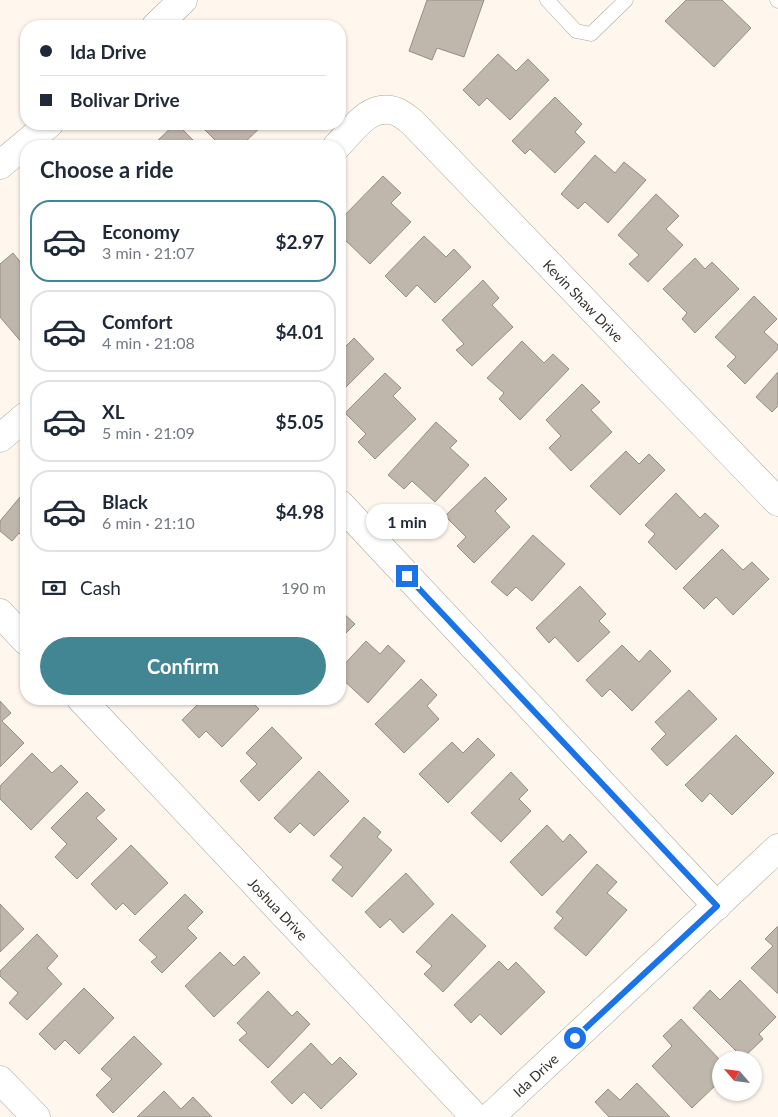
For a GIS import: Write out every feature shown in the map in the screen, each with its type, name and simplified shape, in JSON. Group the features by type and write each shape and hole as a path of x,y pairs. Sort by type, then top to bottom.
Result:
{"street":[{"path":"162,20 183,0"},
{"name":"Kevin Shaw Drive","path":"343,140 366,115 383,109 396,111 412,122 778,502"},
{"path":"30,140 42,130"},
{"path":"0,165 20,148"},
{"path":"0,438 20,421"},
{"path":"346,510 717,906"},
{"path":"0,613 20,634"},
{"name":"Joshua Drive","path":"87,705 475,1117"},
{"name":"Ida Drive","path":"490,1117 778,848"},
{"path":"0,1080 36,1117"}],"lane":[{"path":"547,0 576,31 591,34 626,0"}],"building":[{"path":"427,0 484,0 464,57 437,48 432,60 409,51"},
{"path":"686,0 722,0 751,28 714,67 665,21"},
{"path":"498,54 516,71 528,59 549,80 510,120 487,98 479,106 463,90"},
{"path":"555,97 582,124 575,132 585,142 555,173 530,149 525,154 512,141"},
{"path":"169,130 183,130 193,140 158,140"},
{"path":"205,130 258,130 247,140 215,140"},
{"path":"595,155 615,173 624,162 646,180 608,223 585,202 578,209 561,194"},
{"path":"383,176 401,193 391,203 411,222 370,264 346,241 346,214"},
{"path":"656,194 679,216 666,229 683,245 648,282 629,264 639,255 618,235"},
{"path":"424,236 446,257 454,249 471,267 435,303 417,285 406,297 385,276"},
{"path":"13,253 20,262 20,340 0,317 0,264"},
{"path":"695,258 705,269 712,262 739,289 695,333 682,319 687,313 663,289"},
{"path":"483,280 499,298 492,305 513,327 472,366 456,350 464,344 442,320"},
{"path":"754,296 777,319 764,332 778,345 778,349 745,384 727,366 736,357 715,337"},
{"path":"354,338 374,359 346,387 346,346"},
{"path":"522,341 544,363 553,354 569,369 520,420 499,399 504,393 487,378"},
{"path":"778,372 778,406 772,412 756,397"},
{"path":"385,373 401,388 393,396 416,419 375,459 358,442 366,434 346,412"},
{"path":"582,384 600,402 591,410 612,432 571,471 549,448 561,436 546,420"},
{"path":"436,422 457,441 450,448 469,465 435,502 412,481 404,489 388,475"},
{"path":"626,451 639,464 649,454 665,470 620,515 590,486"},
{"path":"485,477 507,499 495,511 510,527 474,563 457,546 466,537 445,516"},
{"path":"676,493 700,518 705,513 719,526 676,570 648,542 655,534 645,525"},
{"path":"20,497 20,534 12,541 0,531 0,521"},
{"path":"533,535 565,564 532,601 516,587 507,596 491,582"},
{"path":"722,549 743,570 752,562 769,579 733,615 716,597 704,609 683,588"},
{"path":"580,586 606,614 599,621 610,632 578,662 555,637 549,643 536,628"},
{"path":"346,616 355,624 346,633"},
{"path":"366,641 380,654 388,645 405,661 368,703 346,683 346,663"},
{"path":"622,645 639,662 650,650 671,671 632,711 610,689 602,697 586,680"},
{"path":"421,679 437,695 427,706 439,719 404,753 375,724"},
{"path":"689,690 717,719 667,766 651,749 666,734 655,722"},
{"path":"0,701 11,713 2,721 24,743 0,767"},
{"path":"197,705 255,705 259,709 222,747 206,731 199,738 182,720"},
{"path":"272,727 302,758 259,801 240,781 257,764 246,753"},
{"path":"736,735 774,773 732,815 710,793 702,802 685,785"},
{"path":"478,738 495,755 448,803 419,774 452,742 463,753"},
{"path":"32,753 52,773 61,765 78,782 31,830 0,799 0,786"},
{"path":"319,771 349,801 314,836 300,823 290,833 274,818"},
{"path":"511,772 528,790 519,799 531,811 501,842 471,813"},
{"path":"87,792 105,810 96,818 117,839 77,879 55,857 67,844 51,828"},
{"path":"364,817 381,832 377,837 392,850 352,897 332,880 343,867 330,856"},
{"path":"547,825 563,842 570,834 587,852 542,896 510,862"},
{"path":"131,845 168,883 135,915 123,903 116,910 91,884"},
{"path":"597,864 617,882 607,893 627,910 586,956 554,928 563,918 556,912"},
{"path":"406,873 434,904 403,933 390,919 380,928 365,912"},
{"path":"185,894 203,912 187,928 197,938 162,973 151,962 157,957 139,940"},
{"path":"0,904 24,929 0,952"},
{"path":"452,914 486,946 443,992 424,974 432,966 416,952"},
{"path":"778,926 778,994 751,968 773,946 765,939"},
{"path":"37,934 58,956 47,968 62,984 27,1020 9,1003 18,993 0,976 0,971"},
{"path":"220,952 234,966 244,956 260,973 214,1017 185,986"},
{"path":"499,961 508,970 516,962 545,992 501,1035 480,1014 471,1023 454,1005"},
{"path":"740,980 776,1017 759,1034 763,1039 750,1051 736,1051 693,1008 710,990 720,1000"},
{"path":"84,988 114,1018 79,1054 65,1040 55,1050 39,1034"},
{"path":"268,991 292,1016 297,1011 310,1024 268,1068 239,1040 247,1033 237,1023"},
{"path":"681,1019 712,1052 712,1089 692,1108 652,1066 672,1046 663,1036"},
{"path":"134,1036 162,1064 113,1113 96,1095 112,1079 101,1069"},
{"path":"311,1043 332,1065 340,1057 357,1074 321,1109 304,1092 292,1104 271,1082"},
{"path":"637,1083 670,1117 609,1117 595,1102 608,1089 620,1100"},
{"path":"164,1091 181,1109 193,1097 212,1117 137,1117"}],"route":[{"path":"407,576 717,906 575,1038"}]}
